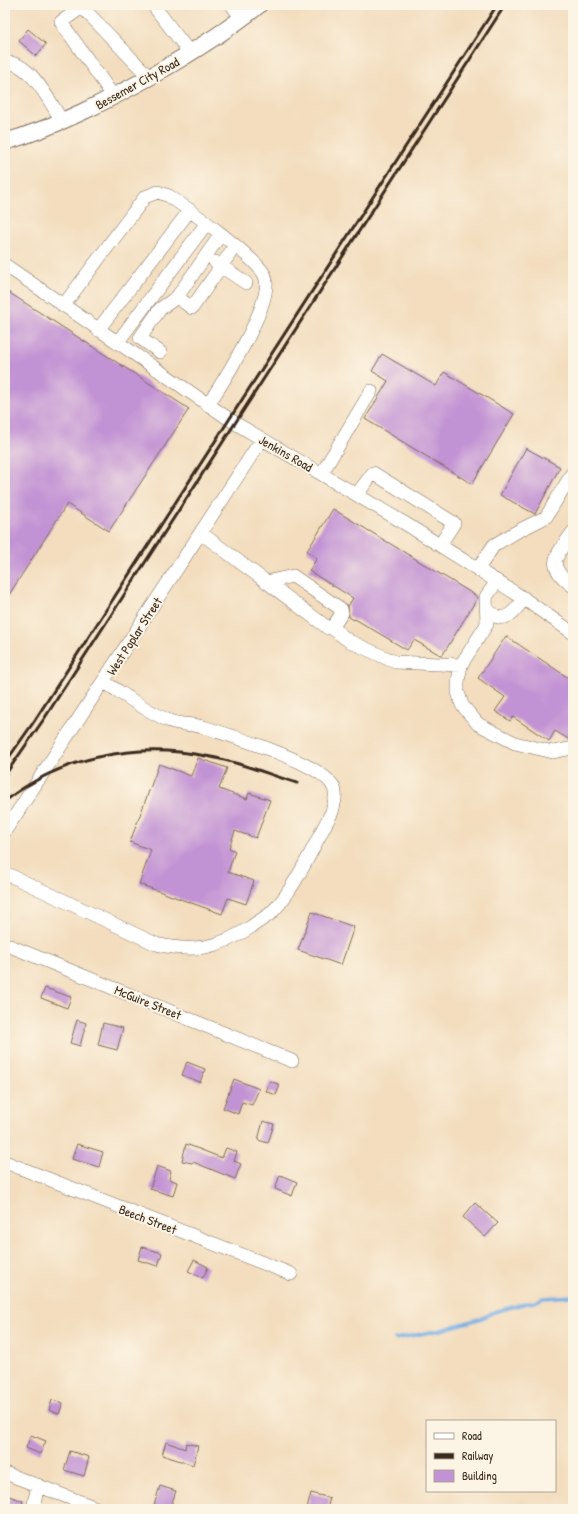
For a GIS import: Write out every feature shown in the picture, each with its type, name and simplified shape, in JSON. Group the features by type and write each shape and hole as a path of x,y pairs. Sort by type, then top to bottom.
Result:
{"main road":[{"name":"Bessemer City Road","path":"5,142 62,121 114,97 190,54 242,19 259,5"}],"street":[{"path":"153,5 190,54"},
{"path":"232,5 242,19"},
{"path":"114,97 61,22 82,7 149,77"},
{"path":"5,63 10,63 25,70 42,88 62,121"},
{"path":"63,306 145,197 158,192 169,196 190,210 246,255 265,276 266,294 257,317 236,360 208,405"},
{"path":"98,330 190,210"},
{"path":"117,343 206,224"},
{"path":"160,352 140,338 160,309 177,297 220,234"},
{"path":"177,297 192,308 235,246"},
{"path":"206,256 246,283"},
{"name":"Jenkins Road","path":"5,265 208,405 262,439 322,473 440,545 524,598 573,633"},
{"path":"322,473 371,391"},
{"name":"West Poplar Street","path":"5,831 262,439"},
{"path":"478,569 494,545 546,517 573,472"},
{"path":"357,494 373,473 454,523 440,545"},
{"path":"573,532 557,554 555,565 560,577 573,586"},
{"path":"201,533 328,628 332,628 349,641 395,662 461,665"},
{"path":"266,582 293,576 341,609 342,613 332,628"},
{"path":"497,581 486,597 487,624 461,665 458,681 458,692 462,705 478,724 515,743 553,752 573,748"},
{"path":"487,609 497,617 504,617 515,610 524,598"},
{"path":"5,873 156,944 188,950 214,946 238,936 271,913 289,890 332,812 335,800 335,788 330,780 321,773 264,747 201,726 168,720 104,682"},
{"name":"McGuire Street","path":"5,944 292,1061"},
{"name":"Beech Street","path":"5,1162 291,1274"},
{"path":"5,1472 99,1509"},
{"path":"33,1509 38,1485"}],"building":[{"path":"28,29 46,44 36,56 19,41"},
{"path":"5,290 189,409 109,531 67,504 5,601"},
{"path":"382,354 436,386 444,372 514,414 472,484 365,419 388,381 372,371"},
{"path":"526,448 560,467 535,514 500,495"},
{"path":"333,509 478,597 442,656 414,640 407,650 355,619 354,620 349,617 348,606 353,598 309,571 317,558 307,551"},
{"path":"506,636 573,681 573,736 570,740 555,731 549,741 513,717 510,721 495,711 505,697 478,678"},
{"path":"198,758 227,768 219,789 247,799 249,793 270,800 256,838 235,831 229,848 235,851 228,872 254,881 246,904 228,898 222,914 139,884 151,850 130,842 159,764 191,776"},
{"path":"312,912 354,927 341,965 298,950"},
{"path":"45,988 71,997 67,1008 41,998"},
{"path":"77,1020 86,1023 80,1046 70,1043"},
{"path":"103,1023 123,1028 117,1050 98,1045"},
{"path":"187,1062 205,1069 200,1082 182,1075"},
{"path":"234,1079 259,1089 252,1105 242,1102 238,1114 223,1108"},
{"path":"270,1081 280,1085 276,1095 266,1091"},
{"path":"263,1121 274,1124 268,1143 258,1140"},
{"path":"77,1144 103,1152 99,1167 72,1159"},
{"path":"186,1144 222,1158 226,1148 237,1152 234,1161 241,1164 235,1179 193,1162 182,1161"},
{"path":"157,1166 171,1171 169,1179 177,1182 173,1196 150,1189"},
{"path":"280,1175 297,1182 292,1196 275,1189"},
{"path":"475,1203 498,1223 485,1237 463,1217"},
{"path":"142,1247 162,1253 158,1266 138,1260"},
{"path":"194,1260 208,1267 203,1278 188,1271"},
{"path":"52,1400 63,1403 59,1414 49,1410"},
{"path":"31,1435 46,1441 40,1454 26,1448"},
{"path":"166,1442 185,1449 186,1443 198,1446 193,1465 162,1455"},
{"path":"70,1451 89,1457 84,1476 64,1470"},
{"path":"160,1486 176,1491 170,1509 153,1509"},
{"path":"311,1493 330,1498 327,1509 307,1509"},
{"path":"9,1496 23,1501 20,1509 5,1509"}],"waterway":[{"path":"395,1339 441,1330 482,1318 494,1312 535,1302 543,1298 573,1296"}],"railway":[{"path":"5,763 33,723 497,5"},
{"path":"5,775 44,719 505,5"},
{"path":"5,801 27,786 51,773 75,763 101,756 126,752 179,752 218,758 241,764 297,783"}]}
